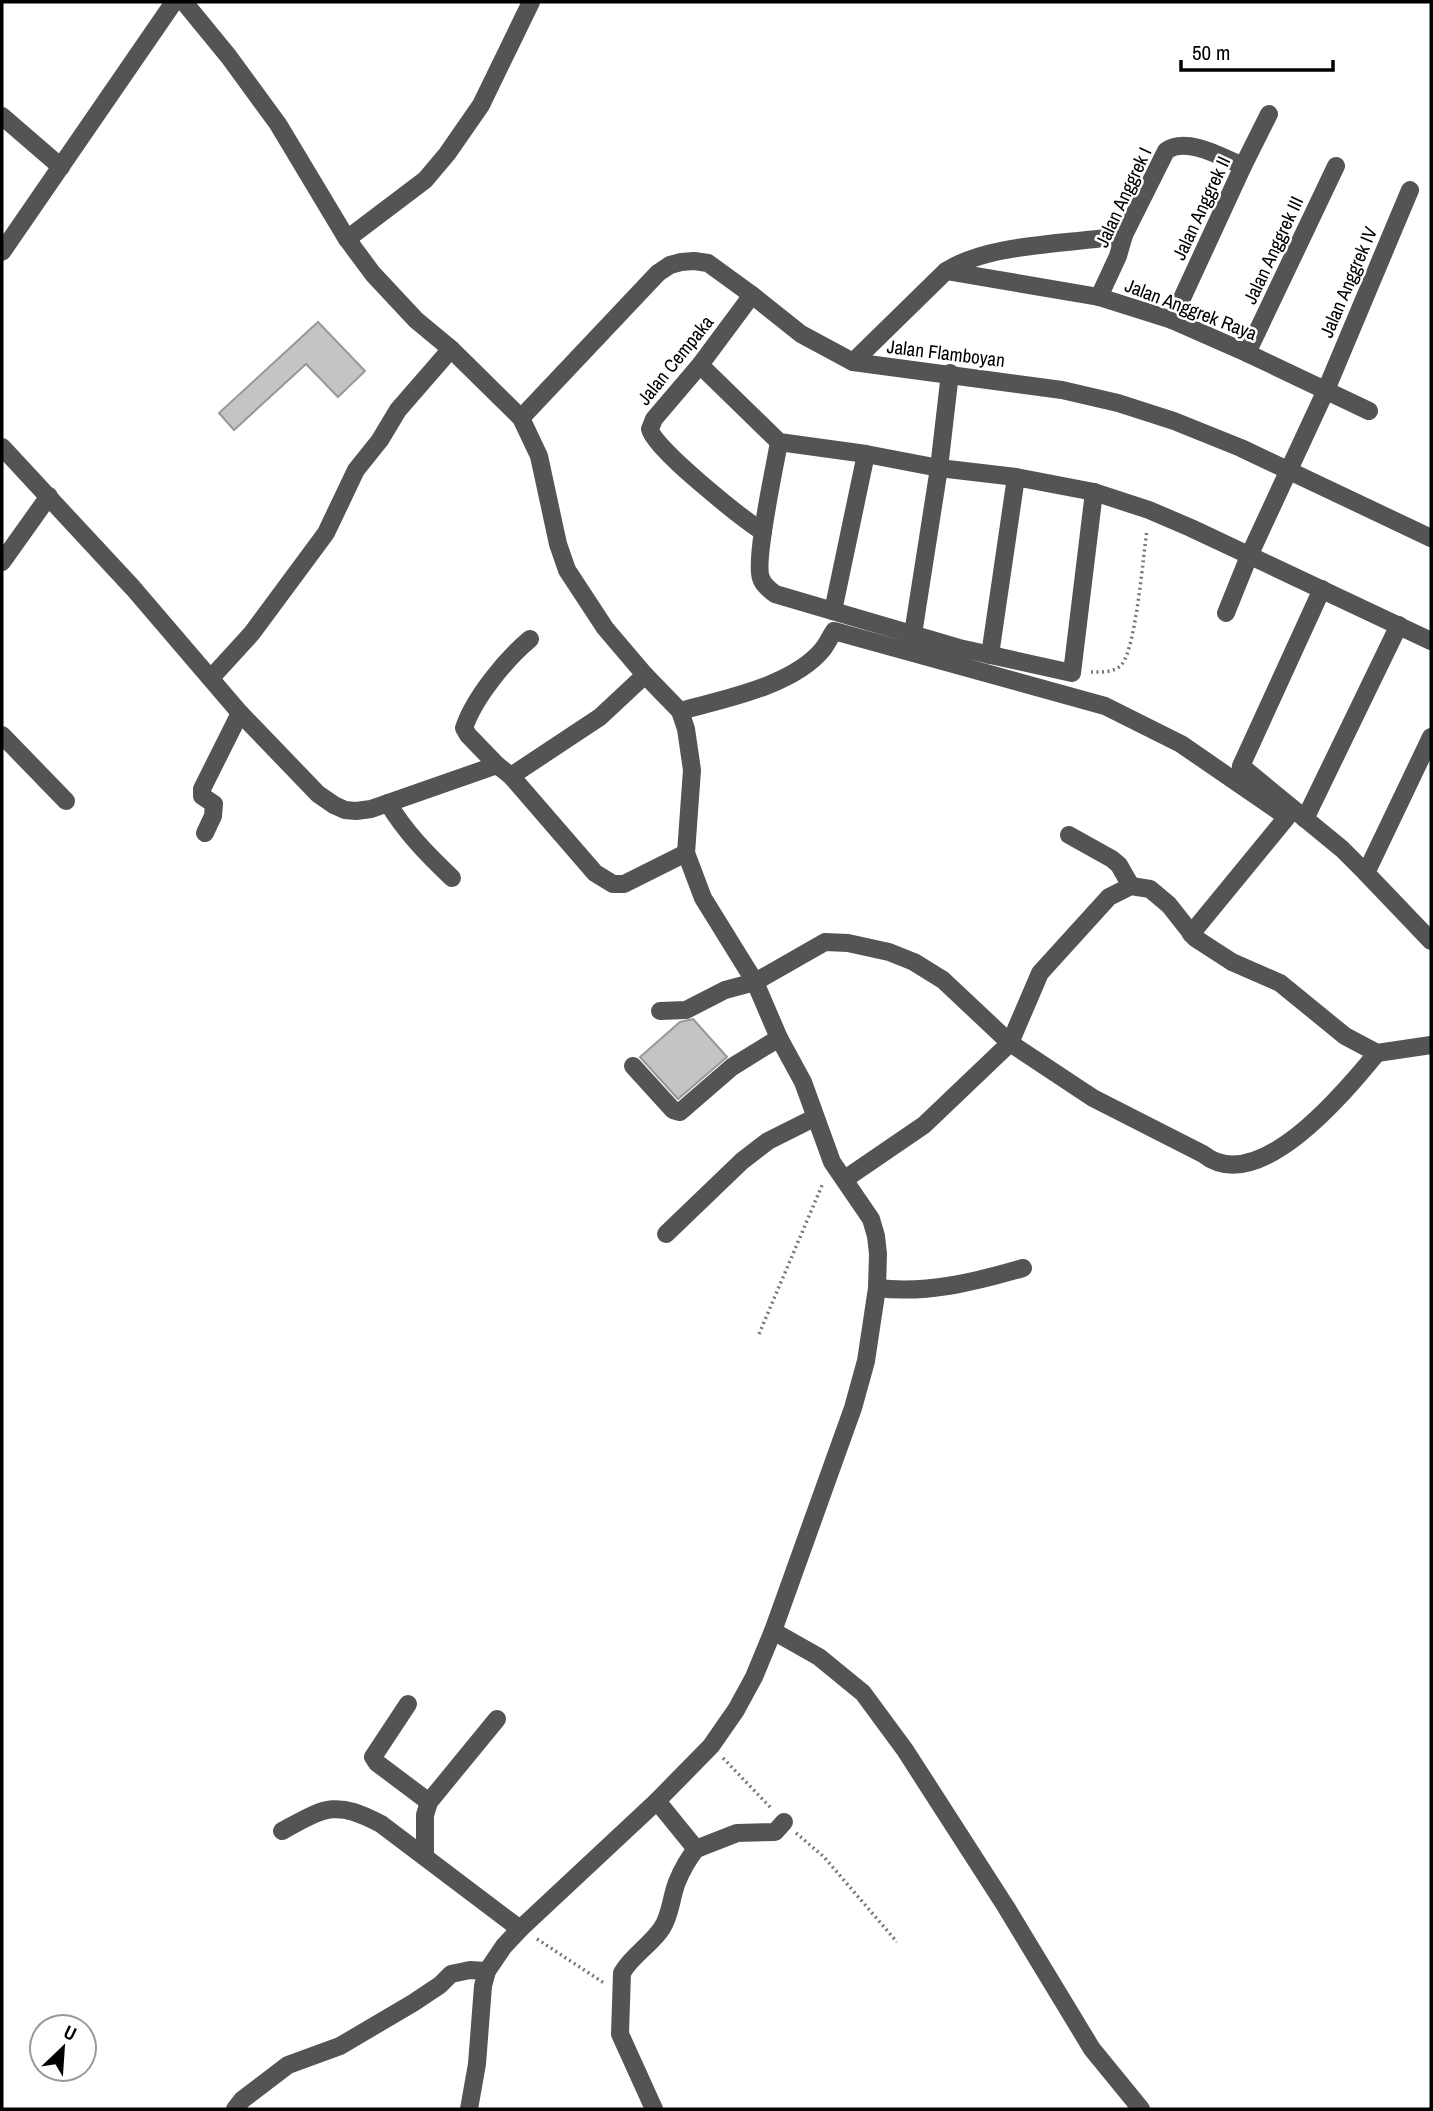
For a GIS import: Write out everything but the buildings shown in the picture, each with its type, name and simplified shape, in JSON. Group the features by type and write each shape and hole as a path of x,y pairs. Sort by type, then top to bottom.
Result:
{"street":[{"path":"2,252 174,2"},
{"path":"184,2 278,124 348,239 373,274 416,320 451,349 521,418 532,439 545,476 558,544 568,570 605,628 680,711 687,729 692,770 686,853 704,898 755,982 779,1038 803,1082 832,1162 871,1219 878,1254 877,1288 866,1361 853,1408 754,1677 736,1710 711,1746 657,1801 520,1928 486,1971 477,2064 469,2109"},
{"path":"348,239 425,180 447,154 481,105 531,2"},
{"name":"Jalan Anggrek II","path":"1172,320 1269,114"},
{"path":"2,116 61,167"},
{"name":"Jalan Anggrek I","path":"1099,297 1118,257 1124,235 1166,150 1186,144 1243,166"},
{"name":"Jalan Anggrek III","path":"1247,353 1336,166"},
{"name":"Jalan Anggrek IV","path":"1226,612 1248,556 1326,390 1410,190"},
{"path":"853,362 946,271 961,262 985,253 1124,235"},
{"name":"Jalan Flamboyan","path":"521,418 657,273 670,265 694,261 708,264 801,334 853,362 1062,390 1118,403 1230,443 1431,538"},
{"name":"Jalan Anggrek Raya","path":"946,271 1099,297 1172,320 1369,411"},
{"name":"Jalan Cempaka","path":"752,295 700,365 654,419 651,435 720,499 763,532"},
{"path":"211,678 253,633 326,533 356,470 380,440 398,410 451,349"},
{"path":"700,365 779,443 1016,477 1094,492 1149,510 1431,641"},
{"path":"913,634 939,468 950,373"},
{"path":"779,443 763,532 760,570 761,578 767,586 783,598 959,648 1072,673 1094,492"},
{"path":"2,447 49,496 240,713 318,794 334,805 356,811 504,770 600,717 645,675"},
{"path":"833,611 866,454"},
{"path":"990,654 1016,477"},
{"path":"2,562 49,496"},
{"path":"1322,589 1241,766 1342,849 1431,941"},
{"path":"1305,819 1399,625"},
{"path":"680,711 784,679 822,651 834,631 1105,706 1181,744 1287,817 1191,934"},
{"path":"530,639 500,668 464,728 468,735 504,770 584,863 604,880 613,884 624,884 686,853"},
{"path":"205,833 213,816 214,804 202,796 202,789 240,713"},
{"path":"2,735 66,802"},
{"path":"1366,873 1431,737"},
{"path":"388,803 398,821 453,878"},
{"path":"1069,835 1112,859 1119,865 1130,886"},
{"path":"845,1179 924,1125 1010,1043 1040,973 1109,897 1130,886 1150,889 1169,905 1191,934 1232,962 1280,983 1345,1036 1377,1053 1431,1045"},
{"path":"660,1012 686,1010 724,990 755,982 825,942 848,943 889,952 914,962 943,980 1010,1043 1093,1098 1203,1154 1214,1163 1226,1166 1251,1163 1277,1151 1336,1100 1377,1053"},
{"path":"633,1066 673,1110 680,1112 732,1067 779,1038"},
{"path":"666,1234 768,1140 814,1118"},
{"path":"877,1288 906,1292 936,1288 981,1280 1023,1268"},
{"path":"773,1631 819,1657 863,1693 905,1750 999,1895 1092,2049 1141,2109"},
{"path":"408,1704 373,1757 377,1763 429,1802"},
{"path":"425,1857 425,1815 429,1802 497,1719"},
{"path":"657,1801 696,1849"},
{"path":"282,1831 321,1812 346,1808 382,1824 520,1928"},
{"path":"654,2109 620,2034 622,1973 627,1964 663,1927 671,1909 677,1881 696,1849 737,1833 775,1832 785,1822"},
{"path":"234,2109 288,2065 340,2046 413,2003 451,1975 470,1970 486,1971"}],"path":[{"path":"1072,673 1112,671 1123,664 1129,648 1138,599 1149,510"},
{"path":"759,1334 832,1162"},
{"path":"711,1746 785,1822 824,1857 897,1942"},
{"path":"520,1928 621,1996"}]}
